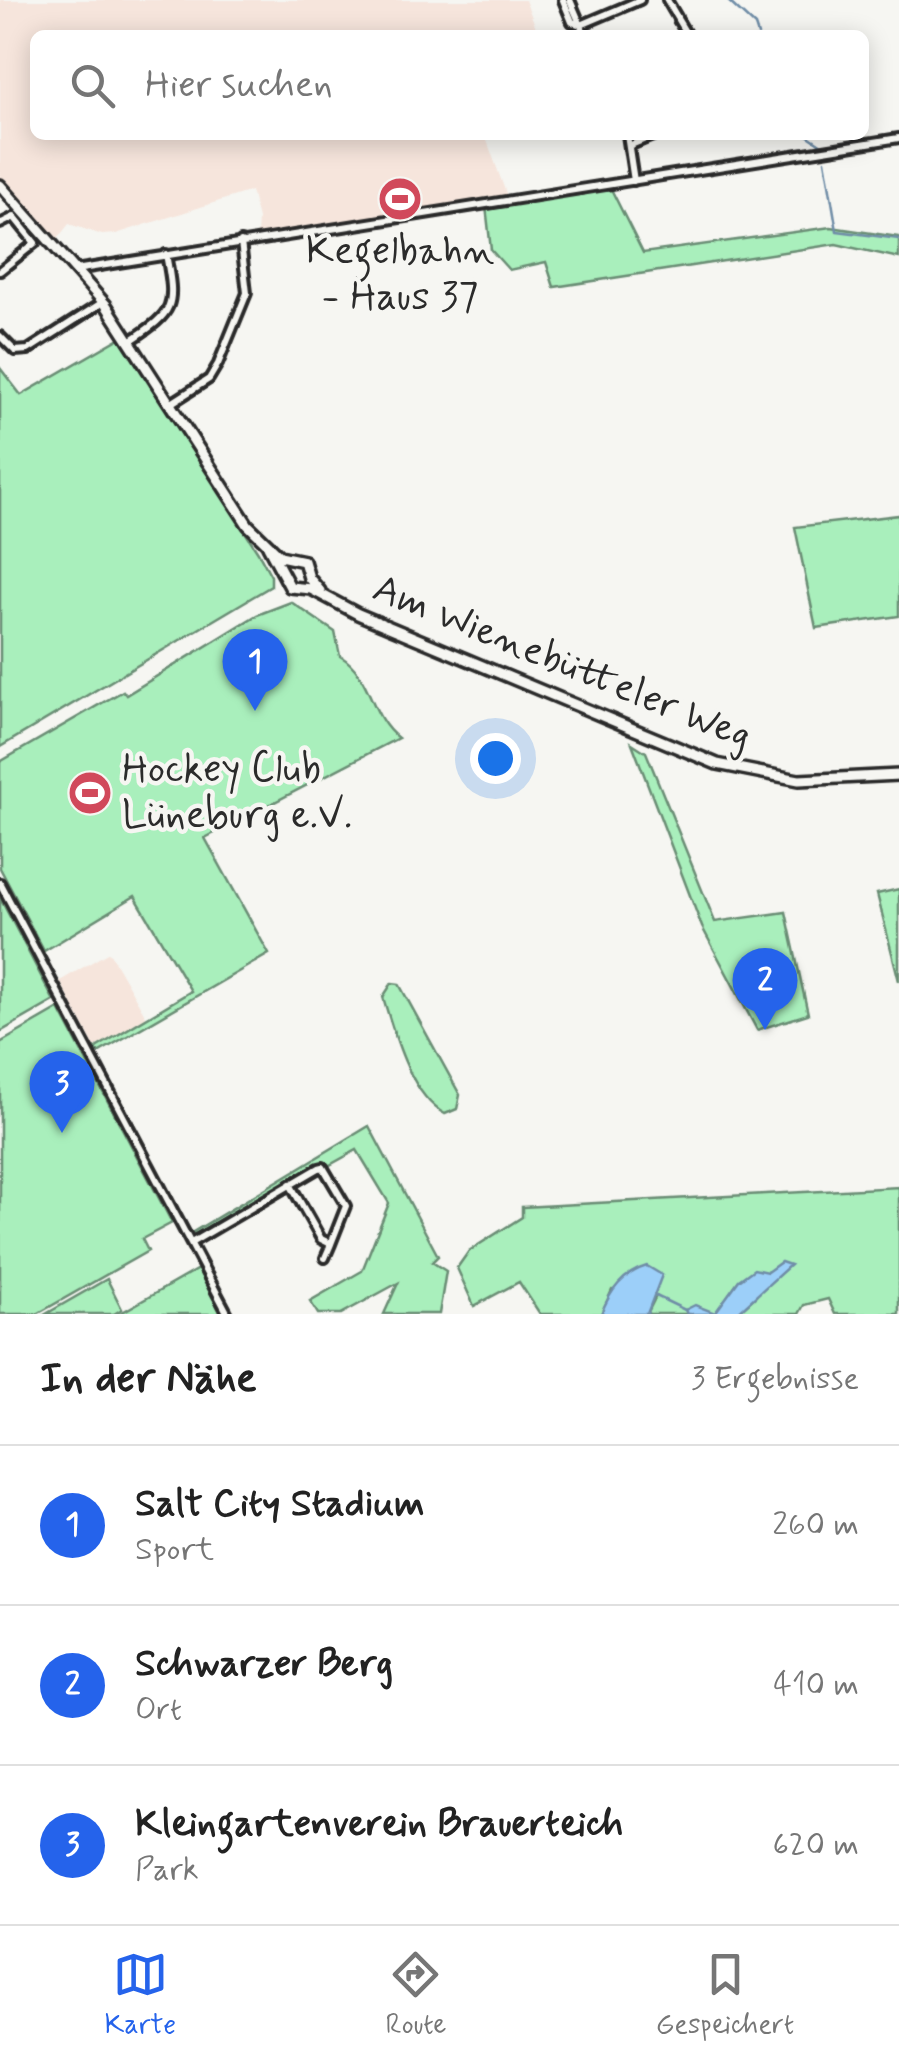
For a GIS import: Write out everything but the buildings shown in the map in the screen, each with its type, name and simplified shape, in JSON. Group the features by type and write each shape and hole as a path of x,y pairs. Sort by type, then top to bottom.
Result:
{"street":[{"path":"566,0 583,30"},
{"path":"581,26 640,0"},
{"path":"667,0 684,30"},
{"path":"75,270 899,138"},
{"path":"629,140 634,180"},
{"path":"631,146 644,140"},
{"name":"Am Wienebütteler Weg","path":"0,185 103,302 238,512 285,565 285,584 306,582 326,596 717,764 813,781 899,776"},
{"path":"0,224 14,218 35,243 0,272"},
{"path":"170,404 209,379 218,364 247,293 241,242"},
{"path":"130,340 169,312 173,298 166,254"},
{"path":"0,336 15,351 28,350 103,302"},
{"name":"Am Wienebütteler Weg","path":"285,565 304,561 306,582"},
{"path":"0,883 228,1314"},
{"path":"191,1243 318,1168 326,1169 346,1206 325,1258"},
{"path":"290,1184 320,1239 332,1244"}],"shaded area":[{"path":"0,0 525,0 537,30 30,30 30,140 487,140 507,196 257,236 258,219 251,191 116,234 102,235 69,224 57,239 0,177"},
{"path":"109,952 147,1018 95,1047 60,981"}],"green space":[{"path":"610,187 643,253 831,227 899,237 899,258 836,244 554,287 546,262 509,270 491,250 486,206"},
{"path":"120,338 258,552 271,576 271,586 0,747 0,368 21,395"},
{"path":"899,515 899,616 816,628 795,527"},
{"path":"291,602 335,632 340,656 358,674 381,719 398,738 205,838 269,954 98,1053 96,1048 191,991 135,896 44,951 0,868 0,762 123,691 126,695 257,615"},
{"path":"632,743 646,752 715,922 786,912 808,1014 757,1030 702,927"},
{"path":"899,889 899,981 877,894"},
{"path":"0,898 54,1001 0,1032"},
{"path":"392,983 399,984 460,1095 457,1109 445,1114 422,1093 413,1078 383,997"},
{"path":"59,1009 172,1223 142,1239 148,1251 37,1314 0,1314 0,1043"},
{"path":"369,1126 438,1256 432,1262 446,1271 439,1314 384,1314 398,1283 341,1314 318,1314 310,1301 362,1271 389,1203 357,1150 328,1166 314,1166 195,1236 193,1232"},
{"path":"899,1187 899,1314 835,1314 828,1299 804,1305 799,1314 736,1314 756,1296 767,1272 739,1280 715,1314 686,1310 687,1314 647,1314 656,1296 612,1290 601,1314 540,1314 519,1282 474,1306 457,1268 469,1251 522,1217 522,1207"},
{"path":"198,1269 221,1314 119,1314"},
{"path":"107,1279 122,1309 114,1314 46,1314"}],"water":[{"path":"781,1262 790,1265 736,1314 687,1314 685,1310 695,1305 715,1313 739,1280 754,1269 767,1272"},
{"path":"647,1266 662,1275 647,1314 601,1314 618,1284"}],"waterway":[{"path":"727,0 756,30"},
{"path":"814,140 822,145"},
{"path":"825,160 837,231 899,239"},
{"path":"656,1296 685,1310"}],"place":[{"name":"Kegelbahn - Haus 37","path":"400,199"},
{"name":"Salt City Stadium","path":"255,711"},
{"name":"Hockey Club Lüneburg e.V.","path":"90,793"},
{"name":"Schwarzer Berg","path":"765,1030"},
{"name":"Kleingartenverein Brauerteich","path":"62,1133"}]}
